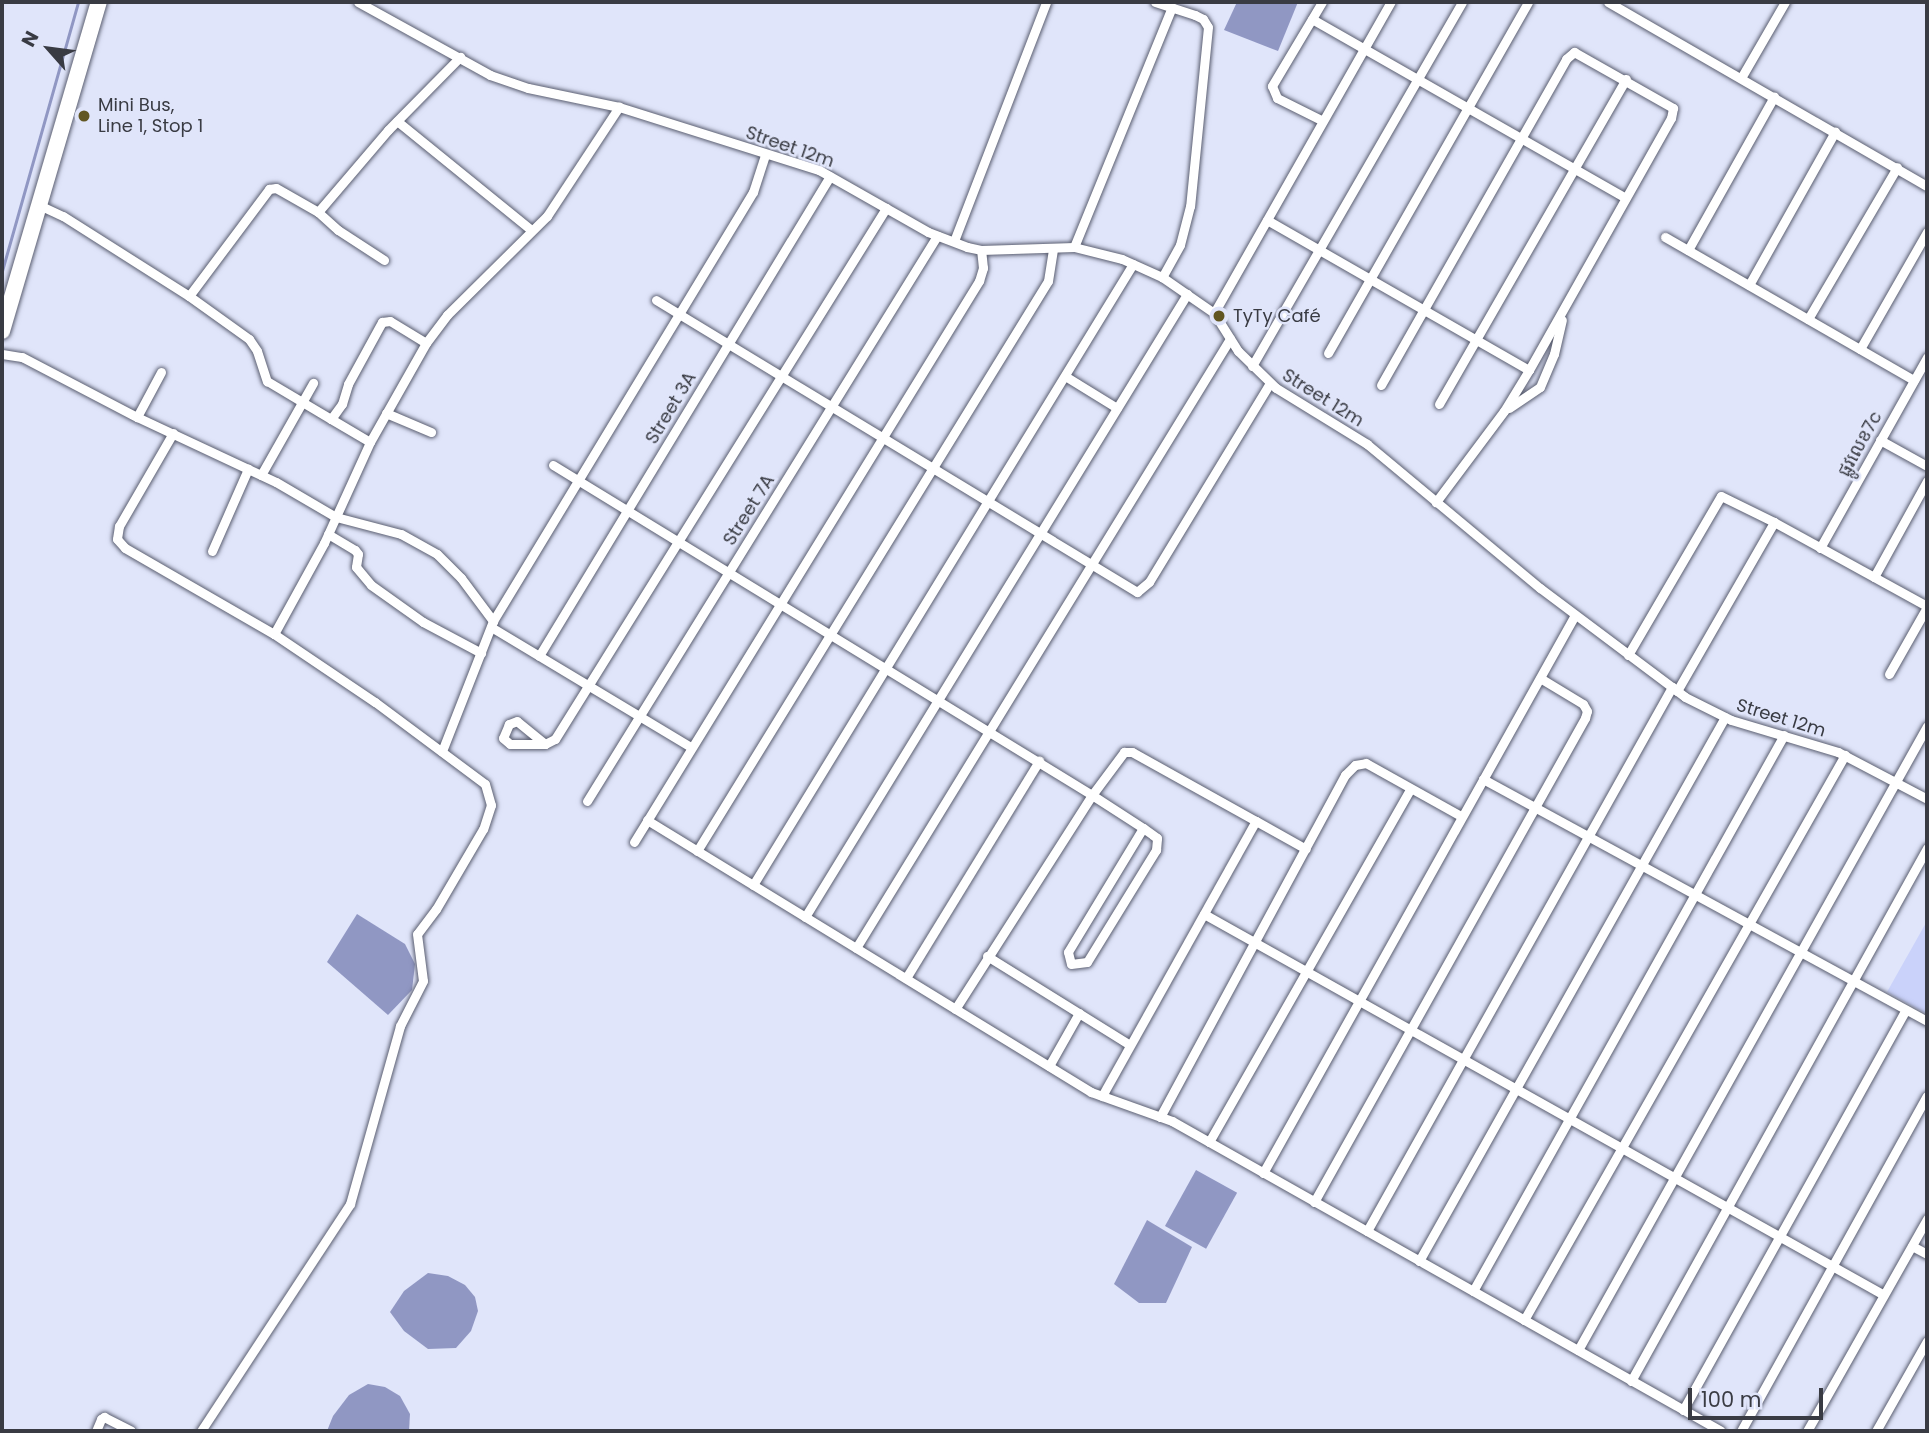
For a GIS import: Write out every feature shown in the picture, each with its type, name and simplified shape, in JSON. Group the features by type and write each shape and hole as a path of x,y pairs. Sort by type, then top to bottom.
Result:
{"highway":[{"path":"2,331 44,206 99,2"}],"street":[{"name":"Street 12m","path":"358,2 490,75 528,88 619,107 830,176 937,236 954,242 981,250 1074,247 1133,264 1162,277 1214,313 1230,339 1270,383 1367,444 1575,615 1674,689 1725,717 1845,755 1894,784 1927,799"},
{"path":"954,242 1046,2"},
{"path":"1155,2 1203,19 1208,27 1190,206 1180,245 1162,277"},
{"path":"1322,2 1272,86 1272,92 1277,98 1323,121"},
{"path":"1214,313 1391,2"},
{"path":"1252,366 1462,2"},
{"path":"1328,353 1528,2"},
{"path":"1608,2 1927,186"},
{"path":"1741,78 1784,2"},
{"path":"1074,247 1172,7"},
{"path":"1312,19 1626,198"},
{"path":"1381,385 1566,60 1574,52 1626,79 1673,108 1671,118 1530,370 1504,411 1436,502"},
{"path":"318,212 397,121 460,57"},
{"path":"1439,404 1626,79"},
{"path":"1688,250 1774,97"},
{"path":"274,634 328,534 370,442 426,343 447,315 547,216 619,107"},
{"path":"397,121 531,230"},
{"path":"1749,285 1835,132"},
{"path":"442,751 492,624 754,192 765,155"},
{"path":"1808,320 1897,167"},
{"name":"Street 3A","path":"539,656 830,176"},
{"path":"189,296 270,189 276,188 318,212 338,230 384,260"},
{"path":"44,206 189,296 249,339 257,351 267,381 370,442"},
{"path":"545,744 555,739 886,208"},
{"path":"1267,220 1530,370"},
{"path":"1860,349 1927,232"},
{"name":"Street 7A","path":"587,801 937,236"},
{"path":"1665,237 1914,380"},
{"path":"697,851 1048,281 1053,248"},
{"path":"634,842 979,281 983,268 981,250"},
{"path":"754,885 1133,264"},
{"path":"805,917 1187,294"},
{"path":"656,300 1137,592 1142,590 1270,383"},
{"path":"1504,411 1540,387 1554,354 1564,310"},
{"path":"331,419 342,404 348,384 382,321 390,321 426,343"},
{"path":"856,948 1230,339"},
{"path":"2,354 22,357 137,417 261,475 336,517 401,534 437,554 461,578 492,624 539,656 691,747"},
{"name":"ផ្លូវលេខ7c","path":"1820,548 1927,357"},
{"path":"137,417 161,372"},
{"path":"1065,376 1117,408"},
{"path":"261,475 313,383"},
{"path":"386,413 431,432"},
{"path":"173,433 119,526 117,539 125,548 274,634 442,751 485,783 491,805 483,828 436,909 417,934 423,981 400,1026 350,1204 201,1431"},
{"path":"1880,440 1927,466"},
{"path":"553,465 1039,761 1143,828 1157,838 1156,850 1147,868 1087,962 1071,964 1068,952 1143,828"},
{"path":"212,551 248,469"},
{"path":"1874,577 1927,481"},
{"path":"1628,655 1721,496 1774,522 1927,607 1889,674"},
{"path":"1367,1231 1588,836 1774,522"},
{"path":"328,534 355,550 358,554 356,567 371,585 423,622 481,653"},
{"path":"1263,1173 1575,615"},
{"path":"1314,1202 1537,808 1587,711 1583,704 1540,678"},
{"path":"1419,1261 1725,717"},
{"path":"1578,1350 1927,726"},
{"path":"1473,1291 1784,735"},
{"path":"955,1009 1092,795 1124,752 1132,752 1306,849"},
{"path":"1524,1320 1845,755"},
{"path":"906,978 1039,761"},
{"path":"1160,1117 1345,775 1355,765 1366,763 1461,816"},
{"path":"1483,779 1927,1021"},
{"path":"1209,1142 1410,789"},
{"path":"647,820 1049,1066 1102,1096 1160,1117 1209,1142 1721,1431"},
{"path":"1102,1096 1256,821"},
{"path":"1631,1381 1927,848"},
{"path":"1203,914 1884,1296"},
{"path":"987,957 1130,1045"},
{"path":"1683,1410 1906,1010"},
{"path":"1049,1066 1079,1013"},
{"path":"1741,1431 1927,1096"},
{"path":"1807,1431 1927,1219"},
{"path":"1912,1246 1927,1254"},
{"path":"1877,1431 1927,1340"},
{"path":"96,1431 100,1419 104,1418 131,1431"}],"shaded area":[{"path":"1237,2 1298,2 1278,51 1224,30"},
{"path":"357,914 405,944 415,964 412,990 388,1015 327,962"},
{"path":"1927,921 1927,1014 1887,992"},
{"path":"1196,1170 1237,1193 1206,1249 1165,1226"},
{"path":"1147,1220 1192,1247 1166,1303 1139,1303 1114,1284"},
{"path":"428,1273 448,1276 465,1285 475,1297 478,1311 471,1331 456,1348 428,1349 404,1331 390,1312 404,1291"},
{"path":"368,1384 385,1387 400,1396 410,1414 409,1431 327,1431 333,1416 349,1395"}],"waterway":[{"path":"2,271 78,2"}],"place":[{"name":"Mini Bus, Line 1, Stop 1","path":"84,116"},
{"name":"TyTy Café","path":"1219,316"}]}
